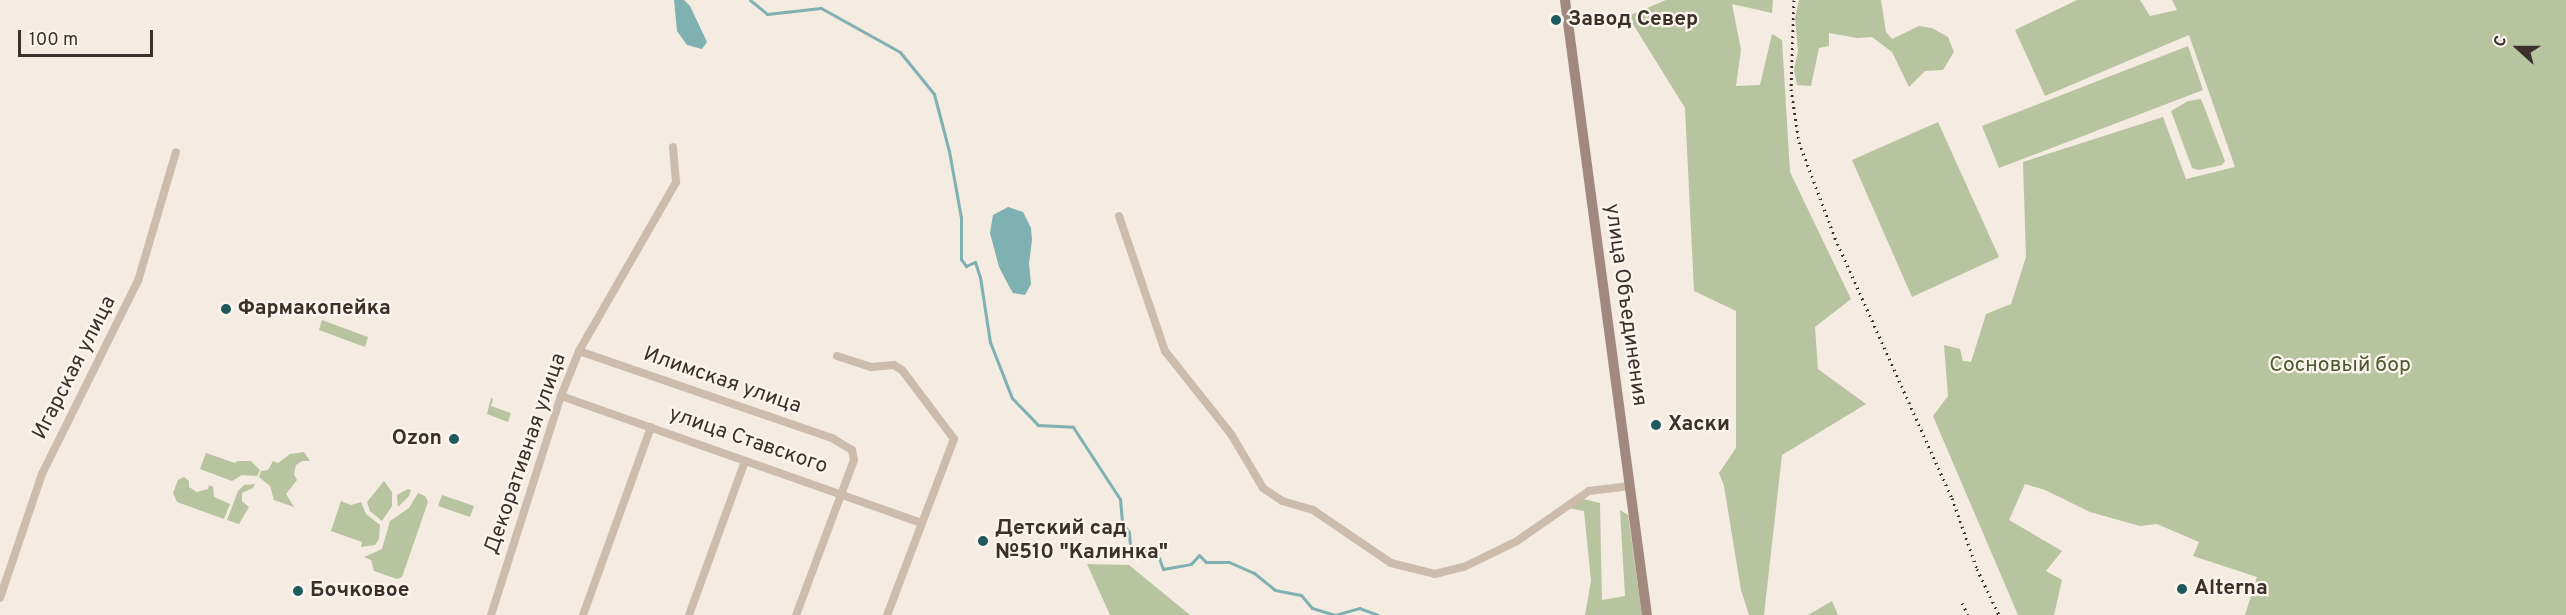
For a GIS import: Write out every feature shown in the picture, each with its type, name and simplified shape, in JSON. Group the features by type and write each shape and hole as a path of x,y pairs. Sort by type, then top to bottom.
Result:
{"main road":[{"name":"улица Объединения","path":"1565,0 1647,615"}],"street":[{"name":"Декоративная улица","path":"491,615 561,396 579,351 676,182 673,147"},
{"name":"Игарская улица","path":"0,598 42,474 138,281 176,152"},
{"path":"1119,216 1165,351 1232,434 1263,488 1282,501 1313,510 1391,563 1435,574 1464,567 1517,541 1589,490 1630,486"},
{"name":"Илимская улица","path":"579,351 832,438 852,450 854,460 841,493"},
{"path":"837,356 871,368 894,365 902,370 954,439 887,615"},
{"name":"улица Ставского","path":"561,396 921,523"},
{"path":"583,615 651,427"},
{"path":"689,615 745,461"},
{"path":"796,615 841,493"}],"green space":[{"path":"1666,0 1773,0 1772,13 1732,4 1741,50 1736,86 1760,85 1772,34 1782,40 1790,172 1851,299 1815,327 1818,369 1866,404 1782,455 1764,615 1749,615 1741,590 1724,486 1719,473 1736,448 1736,311 1694,291 1685,108 1628,16"},
{"path":"1799,0 1881,0 1886,32 1892,39 1919,26 1932,28 1948,37 1954,52 1943,70 1925,71 1909,87 1892,52 1872,37 1857,38 1829,33 1829,46 1819,48 1811,86 1797,85 1794,70 1798,51 1795,18"},
{"name":"Сосновый бор","path":"2077,0 2140,0 2150,16 2177,10 2172,0 2566,0 2566,615 2245,615 2257,577 2193,556 2199,542 2157,524 2140,526 2090,512 2045,490 2025,484 2009,520 2062,551 2046,571 2062,580 2054,615 2018,615 1933,416 1948,396 1944,345 1960,349 1963,361 1971,362 1986,314 2011,304 2026,257 2023,162 2163,117 2186,179 2235,167 2189,35 2045,96 2015,30"},
{"path":"2188,46 2203,90 1999,168 1982,126"},
{"path":"2201,99 2225,161 2222,165 2199,170 2192,168 2171,111 2188,101"},
{"path":"1938,122 1999,257 1912,297 1852,160"},
{"path":"322,320 368,337 365,347 319,330"},
{"path":"491,398 493,399 491,406 511,413 508,422 487,414"},
{"path":"304,452 310,461 302,461 296,465 294,474 297,480 286,494 294,507 274,500 270,486 259,477 261,471 268,470 273,461 278,463 290,454"},
{"path":"206,453 235,463 251,461 260,470 257,476 242,475 232,481 200,469"},
{"path":"184,477 189,481 189,487 197,492 208,489 209,485 213,487 214,497 230,504 224,519 177,502 173,493 178,480"},
{"path":"384,481 392,492 392,506 382,521 370,511 367,502"},
{"path":"255,484 253,488 242,493 242,501 249,507 239,524 227,520 238,491 244,485"},
{"path":"408,489 411,490 409,496 398,507 397,495"},
{"path":"418,493 425,496 428,502 402,577 397,579 374,571 371,560 364,557 382,549 390,521 409,508"},
{"path":"442,495 474,506 470,517 438,506"},
{"path":"1583,499 1600,503 1602,600 1625,596 1620,510 1628,515 1642,615 1585,615 1591,581 1584,511 1568,508"},
{"path":"341,501 351,505 361,502 366,514 380,525 379,539 375,545 361,547 362,542 331,531"},
{"path":"1087,564 1129,565 1190,615 1110,615"},
{"path":"1832,601 1838,615 1808,615"}],"water":[{"path":"674,0 684,0 690,6 707,42 702,49 687,45 677,31"},
{"path":"1008,207 1023,212 1031,228 1029,263 1031,284 1025,295 1013,293 1010,288 999,267 990,233 993,215"}],"waterway":[{"path":"750,0 767,14 821,8 900,52 934,94 949,151 961,218 961,259 966,266 975,262 980,277 990,342 1012,398 1038,425 1073,427 1120,499 1122,523 1129,532 1130,545 1159,558 1163,569 1191,564 1199,555 1206,562 1229,562 1254,573 1275,590 1301,595 1312,608 1335,615 1359,608 1378,615"}],"railway":[{"path":"1794,0 1791,89 1799,142 1835,238 1952,498 1977,569 1999,615"},
{"path":"1962,603 1968,615"}],"place":[{"name":"Завод Север","path":"1556,20"},
{"name":"Фармакопейка","path":"226,309"},
{"name":"Хаски","path":"1656,425"},
{"name":"Ozon","path":"454,439"},
{"name":"Детский сад №510 \"Калинка\"","path":"983,541"},
{"name":"Alterna","path":"2182,589"},
{"name":"Бочковое","path":"298,591"}]}
